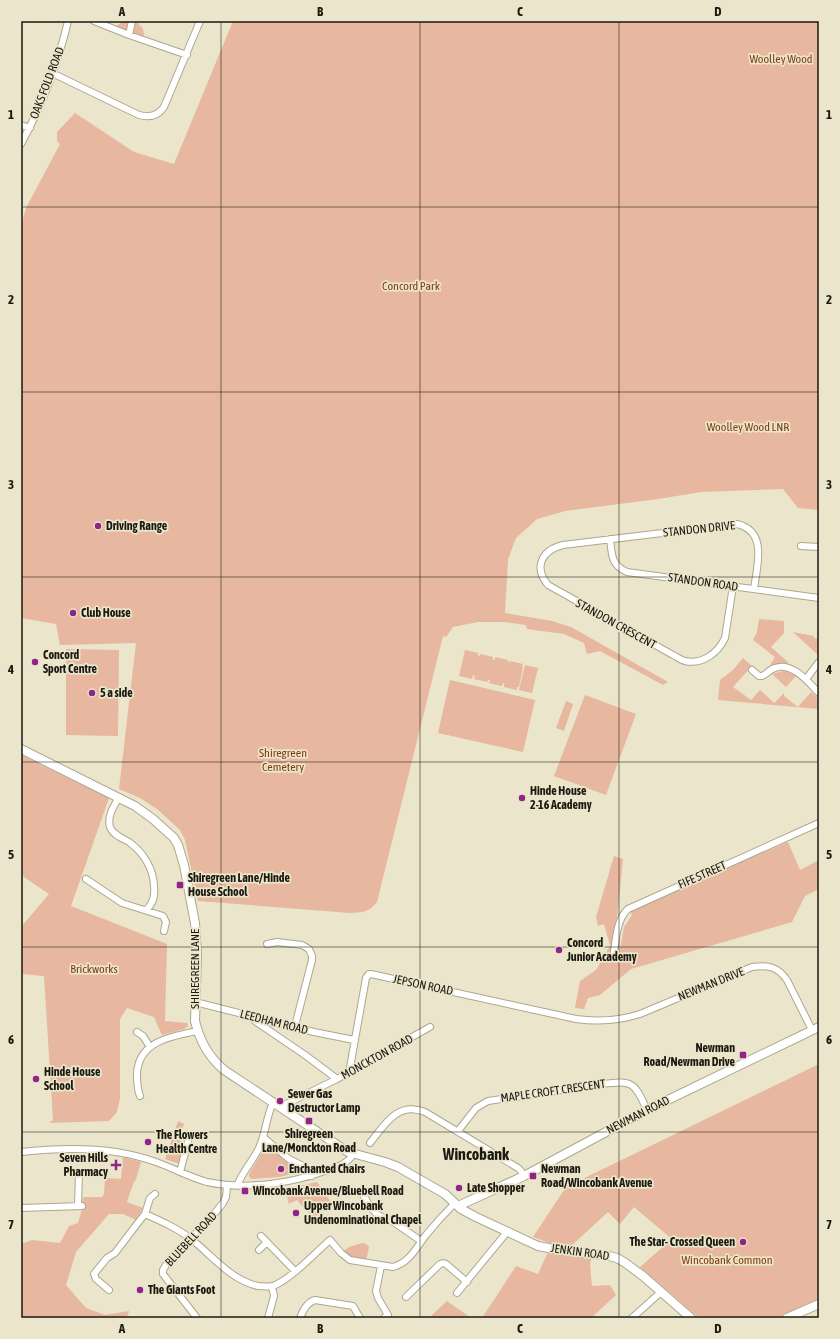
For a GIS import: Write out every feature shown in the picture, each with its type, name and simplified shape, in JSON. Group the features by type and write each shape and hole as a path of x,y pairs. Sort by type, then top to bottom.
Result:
{"street":[{"name":"OAKS FOLD ROAD","path":"21,144 30,128 52,73 68,21"},
{"path":"94,21 187,55"},
{"path":"129,35 132,21"},
{"path":"52,73 139,115 152,116 159,113 164,107 200,21"},
{"path":"21,125 30,128"},
{"name":"STANDON DRIVE","path":"610,539 730,524 742,525 750,530 756,538 758,545 754,589"},
{"name":"STANDON ROAD","path":"610,539 614,562 620,569 627,572 819,598"},
{"name":"STANDON CRESCENT","path":"610,539 563,545 551,549 547,552 541,562 541,573 543,580 548,585 684,660 691,662 706,658 717,651 722,644 725,638 733,586"},
{"path":"801,546 819,547"},
{"path":"806,679 819,662"},
{"path":"752,670 759,676 762,676 773,668 785,667 793,670 806,679 819,693"},
{"name":"SHIREGREEN LANE","path":"21,748 135,806 171,835 178,845 184,865 193,909 196,939 195,1021 204,1046 214,1061 224,1070 348,1152 391,1164 441,1192 457,1204"},
{"path":"119,797 110,817 110,827 116,835 135,847 145,859 153,875 154,892 150,907 146,910"},
{"name":"FIFE STREET","path":"614,952 620,920 628,909 819,823"},
{"path":"86,879 122,903 164,916 166,922 164,931"},
{"path":"267,944 277,942 302,945 311,952 312,960 295,1026"},
{"name":"NEWMAN DRIVE","path":"576,1019 610,1021 640,1014 752,967 769,966 782,973 816,1029"},
{"name":"JEPSON ROAD","path":"349,1073 366,978 369,974 576,1019"},
{"name":"LEEDHAM ROAD","path":"195,1002 354,1040"},
{"path":"253,1016 255,1021 305,1054 337,1079"},
{"name":"MONCKTON ROAD","path":"276,1105 337,1079 430,1028"},
{"name":"NEWMAN ROAD","path":"457,1204 524,1176 647,1110 816,1029"},
{"path":"140,1096 138,1066 142,1056 150,1047 166,1038 198,1031"},
{"path":"137,1032 143,1036 150,1047"},
{"name":"MAPLE CROFT CRESCENT","path":"458,1131 476,1108 488,1101 620,1081 630,1084 638,1091 647,1110"},
{"path":"237,1186 240,1177 259,1148 268,1116 276,1105"},
{"path":"370,1143 389,1119 399,1112 419,1109 518,1168 524,1176"},
{"path":"180,1172 188,1142 187,1136"},
{"path":"263,1137 289,1159 303,1166 312,1176"},
{"path":"21,1152 55,1149 81,1149 125,1153 155,1161 207,1182 227,1186 282,1183 312,1176 347,1162 353,1154"},
{"path":"21,1208 80,1205 78,1174"},
{"name":"BLUEBELL ROAD","path":"197,1318 163,1274 163,1270 169,1260 210,1220 223,1203 226,1197 227,1186"},
{"path":"361,1191 378,1215 399,1226 421,1241"},
{"path":"109,1290 96,1278 94,1274 107,1258 115,1253 145,1214 150,1198 155,1194"},
{"path":"145,1214 191,1239 225,1269 239,1279 250,1284 272,1286 284,1280 330,1240 341,1253 350,1260 381,1266 398,1266 415,1252 421,1241 441,1218 457,1204"},
{"name":"JENKIN ROAD","path":"457,1204 466,1212 538,1246 554,1250 617,1258 643,1276 691,1318"},
{"path":"457,1294 507,1232"},
{"path":"261,1236 295,1271"},
{"path":"259,1250 267,1242"},
{"path":"406,1297 440,1264 443,1263 467,1282"},
{"path":"381,1266 376,1291 378,1298 388,1315 384,1318"},
{"path":"268,1318 274,1296 272,1286"},
{"path":"632,1318 661,1292"},
{"path":"300,1318 307,1305 315,1300 353,1306 360,1318"},
{"path":"787,1318 819,1304"}],"green space":[{"path":"123,21 136,21 143,29 144,36 115,27"},
{"name":"Concord Park","path":"233,21 819,21 819,510 798,508 783,489 701,492 565,511 537,519 516,538 508,559 505,613 552,621 571,627 668,682 663,685 600,651 587,654 584,643 564,634 527,629 526,625 504,622 478,622 453,627 446,637 443,636 377,902 368,910 362,912 350,913 198,901 185,840 180,830 157,809 140,798 119,789 136,643 60,645 56,624 21,618 21,227 26,208 60,144 57,141 57,132 75,113 134,152 174,164"},
{"path":"759,619 784,621 784,633 771,647 789,663 770,665 775,657 753,640 757,632"},
{"path":"793,632 814,636 814,638 819,639 818,655"},
{"name":"5 a side","path":"66,649 119,650 118,736 66,735"},
{"path":"465,650 478,653 479,657 480,654 493,657 493,660 495,660 495,657 508,660 508,663 510,661 523,664 519,687 517,687 517,690 504,687 504,683 502,686 489,683 490,680 487,682 474,679 475,676 473,675 472,679 459,676"},
{"path":"743,658 752,666 733,687 751,700 760,690 774,703 784,693 784,696 798,707 811,692 819,699 819,709 718,700 720,680 733,670"},
{"path":"525,665 538,668 532,693 519,690"},
{"path":"783,671 789,672 796,676 786,687 772,674"},
{"path":"450,680 535,700 523,752 438,733"},
{"path":"585,695 636,714 606,795 554,776"},
{"path":"566,701 573,704 564,731 556,728"},
{"name":"Brickworks","path":"21,755 109,798 71,906 167,944 165,1021 187,1023 188,1026 184,1029 162,1035 154,1017 127,1008 120,1019 120,1098 117,1112 109,1121 49,1123 53,1120 44,976 21,974 21,927 49,894 21,875"},
{"path":"788,842 800,870 819,860 819,889 805,896 792,922 631,969 600,995 588,998 584,1009 575,1008 580,981 596,970 610,945 604,924 598,926 596,917 614,856 623,859 613,957 619,955 624,927 632,915 629,910"},
{"name":"Wincobank Common","path":"819,1064 819,1302 805,1306 782,1318 699,1318 640,1267 672,1239 634,1207 620,1224 608,1212 571,1246 550,1243 533,1237 566,1187"},
{"path":"178,1121 184,1124 178,1139 183,1142 184,1146 180,1162 177,1163 165,1159"},
{"path":"267,1144 302,1172 279,1177 252,1179 249,1177 249,1174"},
{"path":"123,1157 141,1162 127,1202 143,1208 136,1220 123,1214 109,1214 76,1252 66,1285 86,1308 105,1315 129,1311 127,1318 21,1318 21,1244 32,1240 60,1243 69,1226 78,1223 82,1209 83,1197 102,1197 104,1194 105,1178 121,1179"},
{"path":"317,1182 331,1202 314,1219 297,1200 289,1204 285,1189"},
{"path":"362,1243 369,1247 366,1261 351,1257 344,1251 349,1247"},
{"path":"548,1252 592,1256 590,1264 592,1286 610,1285 616,1295 591,1318 482,1318 516,1266 538,1274"},
{"path":"447,1301 471,1318 429,1318"}],"place":[{"name":"Driving Range","path":"98,526"},
{"name":"Club House","path":"73,613"},
{"name":"Concord Sport Centre","path":"35,662"},
{"name":"5 a side","path":"92,693"},
{"name":"Hinde House 2-16 Academy","path":"522,798"},
{"name":"Shiregreen Lane/Hinde House School","path":"180,885"},
{"name":"Concord Junior Academy","path":"559,950"},
{"name":"Newman Road/Newman Drive","path":"743,1055"},
{"name":"Hinde House School","path":"36,1079"},
{"name":"Sewer Gas Destructor Lamp","path":"280,1101"},
{"name":"Shiregreen Lane/Monckton Road","path":"309,1121"},
{"name":"The Flowers Health Centre","path":"148,1142"},
{"name":"Seven Hills Pharmacy","path":"116,1165"},
{"name":"Enchanted Chairs","path":"281,1169"},
{"name":"Newman Road/Wincobank Avenue","path":"533,1176"},
{"name":"Late Shopper","path":"459,1188"},
{"name":"Wincobank Avenue/Bluebell Road","path":"245,1191"},
{"name":"Upper Wincobank Undenominational Chapel","path":"296,1213"},
{"name":"The Star- Crossed Queen","path":"743,1242"},
{"name":"The Giants Foot","path":"140,1290"}],"district":[{"name":"Wincobank","path":"476,1154"}],"park label":[{"name":"Woolley Wood","path":"781,59"},
{"name":"Woolley Wood LNR","path":"748,427"},
{"name":"Shiregreen Cemetery","path":"283,760"}]}
